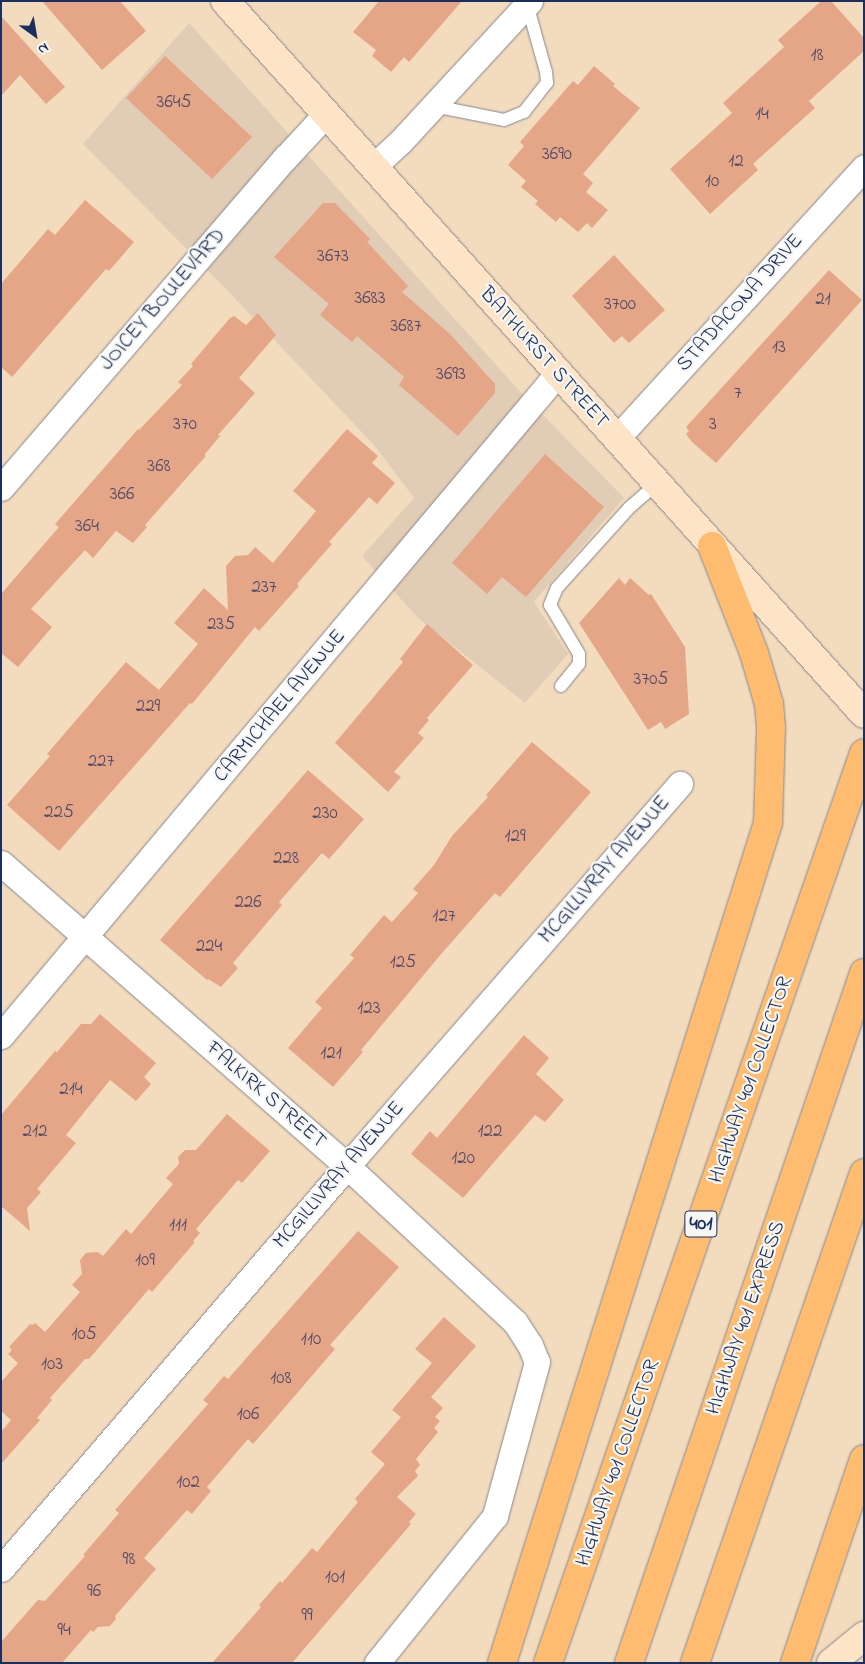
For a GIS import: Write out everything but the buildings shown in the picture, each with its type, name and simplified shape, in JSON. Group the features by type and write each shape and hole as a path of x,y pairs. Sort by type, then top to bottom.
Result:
{"highway":[{"path":"502,1663 768,823 771,727 769,704 754,653 712,546"},
{"name":"HIGHWAY 401 COLLECTOR","path":"548,1663 864,753"},
{"name":"HIGHWAY 401 EXPRESS","path":"629,1663 864,973"},
{"path":"695,1663 864,1174"},
{"path":"795,1663 864,1459"}],"main road":[{"name":"BATHURST STREET","path":"225,1 557,374 864,714"},
{"path":"831,1663 864,1636"}],"street":[{"path":"373,167 434,106 529,3"},
{"name":"JOICEY BOULEVARD","path":"1,488 286,157 326,114"},
{"name":"STADACONA DRIVE","path":"616,439 864,167"},
{"name":"CARMICHAEL AVENUE","path":"1,1036 87,937 557,374"},
{"name":"MCGILLIVRAY AVENUE","path":"1,1569 346,1166 680,784"},
{"name":"FALKIRK STREET","path":"1,863 346,1166 514,1322 530,1345 537,1362 495,1516 377,1663"}],"lane":[{"path":"434,106 504,120 524,112 547,83 529,3"},
{"path":"561,686 579,664 579,654 550,605 557,588 629,508 657,484"}],"shaded area":[{"path":"189,23 516,387 624,498 534,602 568,654 525,703 418,618 362,556 414,498 374,445 224,287 83,144"}]}
